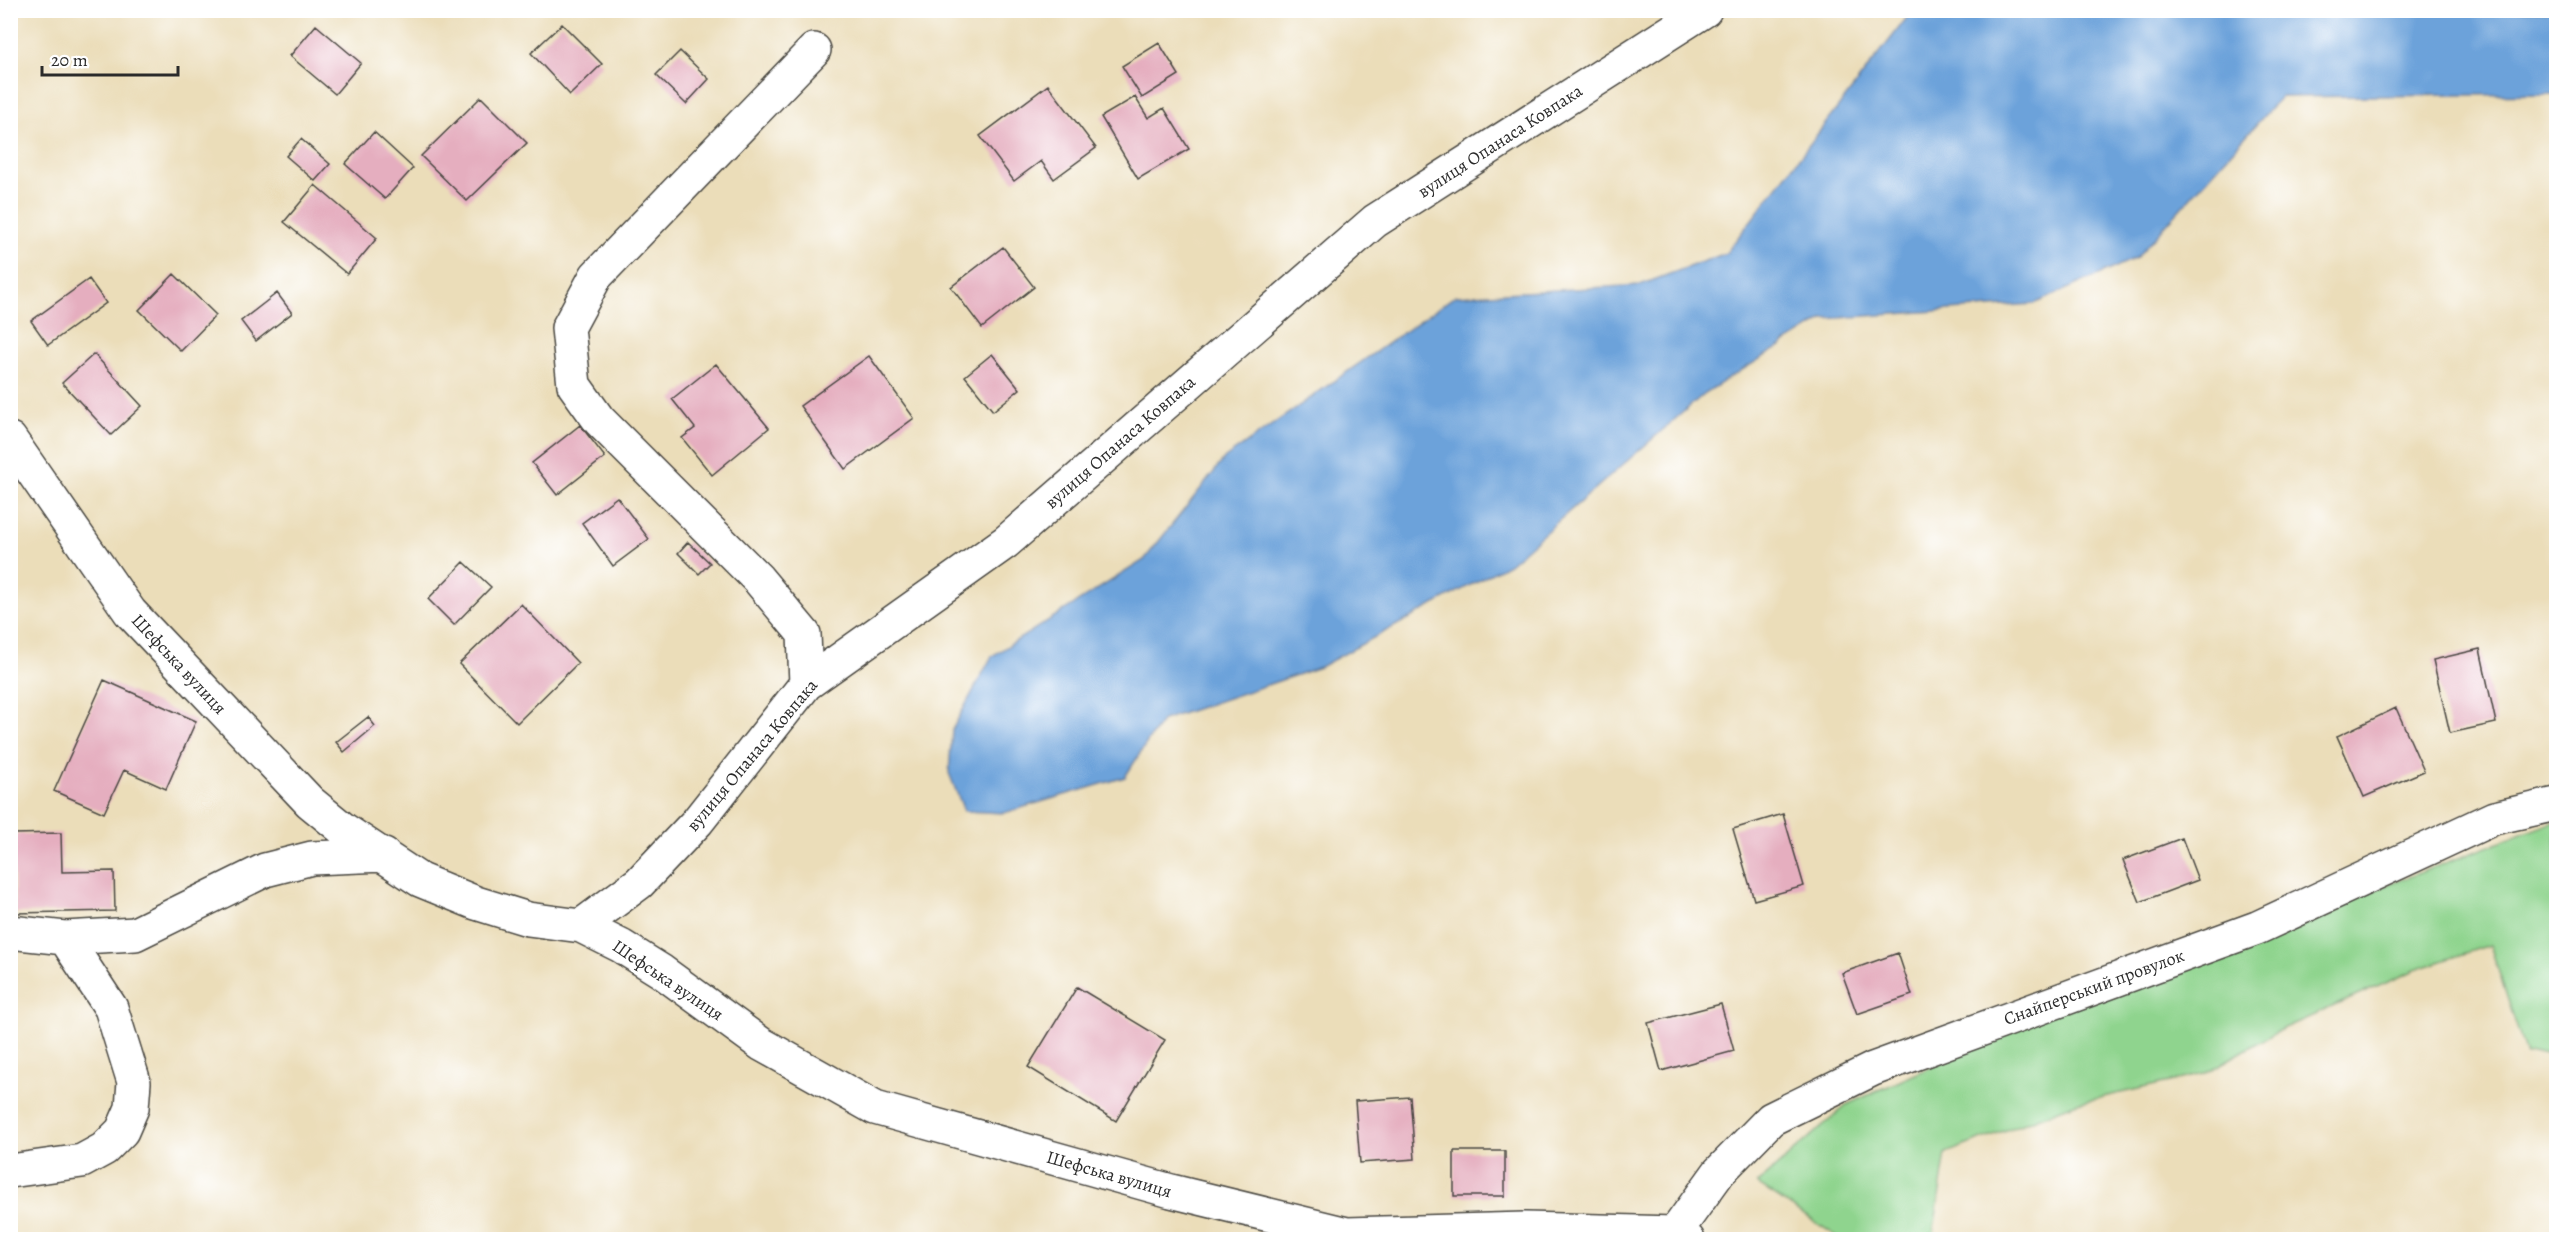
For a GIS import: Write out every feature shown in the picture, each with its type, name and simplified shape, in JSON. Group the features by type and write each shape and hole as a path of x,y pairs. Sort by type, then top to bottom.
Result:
{"street":[{"name":"вулиця Опанаса Ковпака","path":"581,926 639,884 698,822 806,684 1006,542 1376,221 1705,10"},
{"path":"806,684 804,634 758,579 599,420 574,385 568,328 596,276 814,50"},
{"name":"Шефська вулиця","path":"10,439 130,612 310,802 343,829 420,880 476,903 528,918 581,926 621,946 661,971 761,1044 875,1108 1171,1191 1347,1234 1525,1229 1682,1236"},
{"name":"Снайперський провулок","path":"1682,1236 1719,1172 1771,1119 1863,1074 2257,928 2494,818 2556,804"},
{"path":"10,932 65,938 135,934 265,870 312,858 384,855"},
{"path":"10,1170 82,1161 104,1149 122,1131 132,1108 134,1082 111,1008 65,938"}],"green space":[{"path":"2556,821 2556,1052 2526,1055 2490,945 2415,970 2276,1032 2204,1074 2077,1103 1946,1153 1934,1229 1935,1239 1841,1239 1757,1184 1846,1105 2063,1008"}],"water":[{"path":"1912,11 2556,11 2556,94 2281,97 2136,258 2034,304 1824,319 1705,393 1509,564 1320,667 1163,720 1125,777 1004,813 964,811 949,773 952,730 992,656 1144,560 1225,458 1455,296 1640,285 1726,253"}],"building":[{"path":"562,24 602,64 570,95 531,53"},
{"path":"316,25 361,63 335,94 290,56"},
{"path":"1159,43 1179,75 1142,98 1122,66"},
{"path":"680,51 709,79 686,104 656,75"},
{"path":"1048,85 1096,148 1054,179 1041,161 1014,181 980,136"},
{"path":"481,97 527,143 467,201 421,156"},
{"path":"1135,97 1148,118 1164,108 1189,149 1138,179 1101,117"},
{"path":"374,132 413,168 385,199 345,164"},
{"path":"301,139 330,164 315,181 286,156"},
{"path":"315,185 377,238 347,274 284,222"},
{"path":"1003,247 1034,287 982,328 951,287"},
{"path":"174,274 216,315 181,351 139,310"},
{"path":"89,279 106,303 48,345 31,321"},
{"path":"277,293 292,313 256,341 241,321"},
{"path":"94,354 142,406 111,435 62,383"},
{"path":"992,354 1020,389 993,411 965,376"},
{"path":"869,356 914,418 845,469 800,406"},
{"path":"716,364 769,428 712,475 682,438 695,428 672,399"},
{"path":"580,425 605,457 557,495 532,463"},
{"path":"617,497 649,539 613,566 582,523"},
{"path":"688,542 710,563 699,574 678,553"},
{"path":"464,562 491,587 454,625 428,599"},
{"path":"521,604 578,663 517,723 459,664"},
{"path":"2480,649 2496,723 2450,733 2433,660"},
{"path":"104,680 196,721 166,789 124,770 104,813 54,791"},
{"path":"2396,708 2424,771 2364,797 2337,736"},
{"path":"368,717 375,726 344,752 336,742"},
{"path":"1783,814 1804,886 1754,900 1733,829"},
{"path":"61,833 62,872 114,871 115,911 15,913 13,834"},
{"path":"2182,838 2198,880 2140,902 2123,860"},
{"path":"1898,953 1912,995 1857,1014 1842,973"},
{"path":"1077,987 1165,1040 1116,1121 1028,1067"},
{"path":"1721,1004 1734,1051 1661,1071 1648,1023"},
{"path":"1410,1097 1415,1159 1360,1163 1355,1101"},
{"path":"1454,1151 1505,1151 1505,1196 1454,1196"}]}
